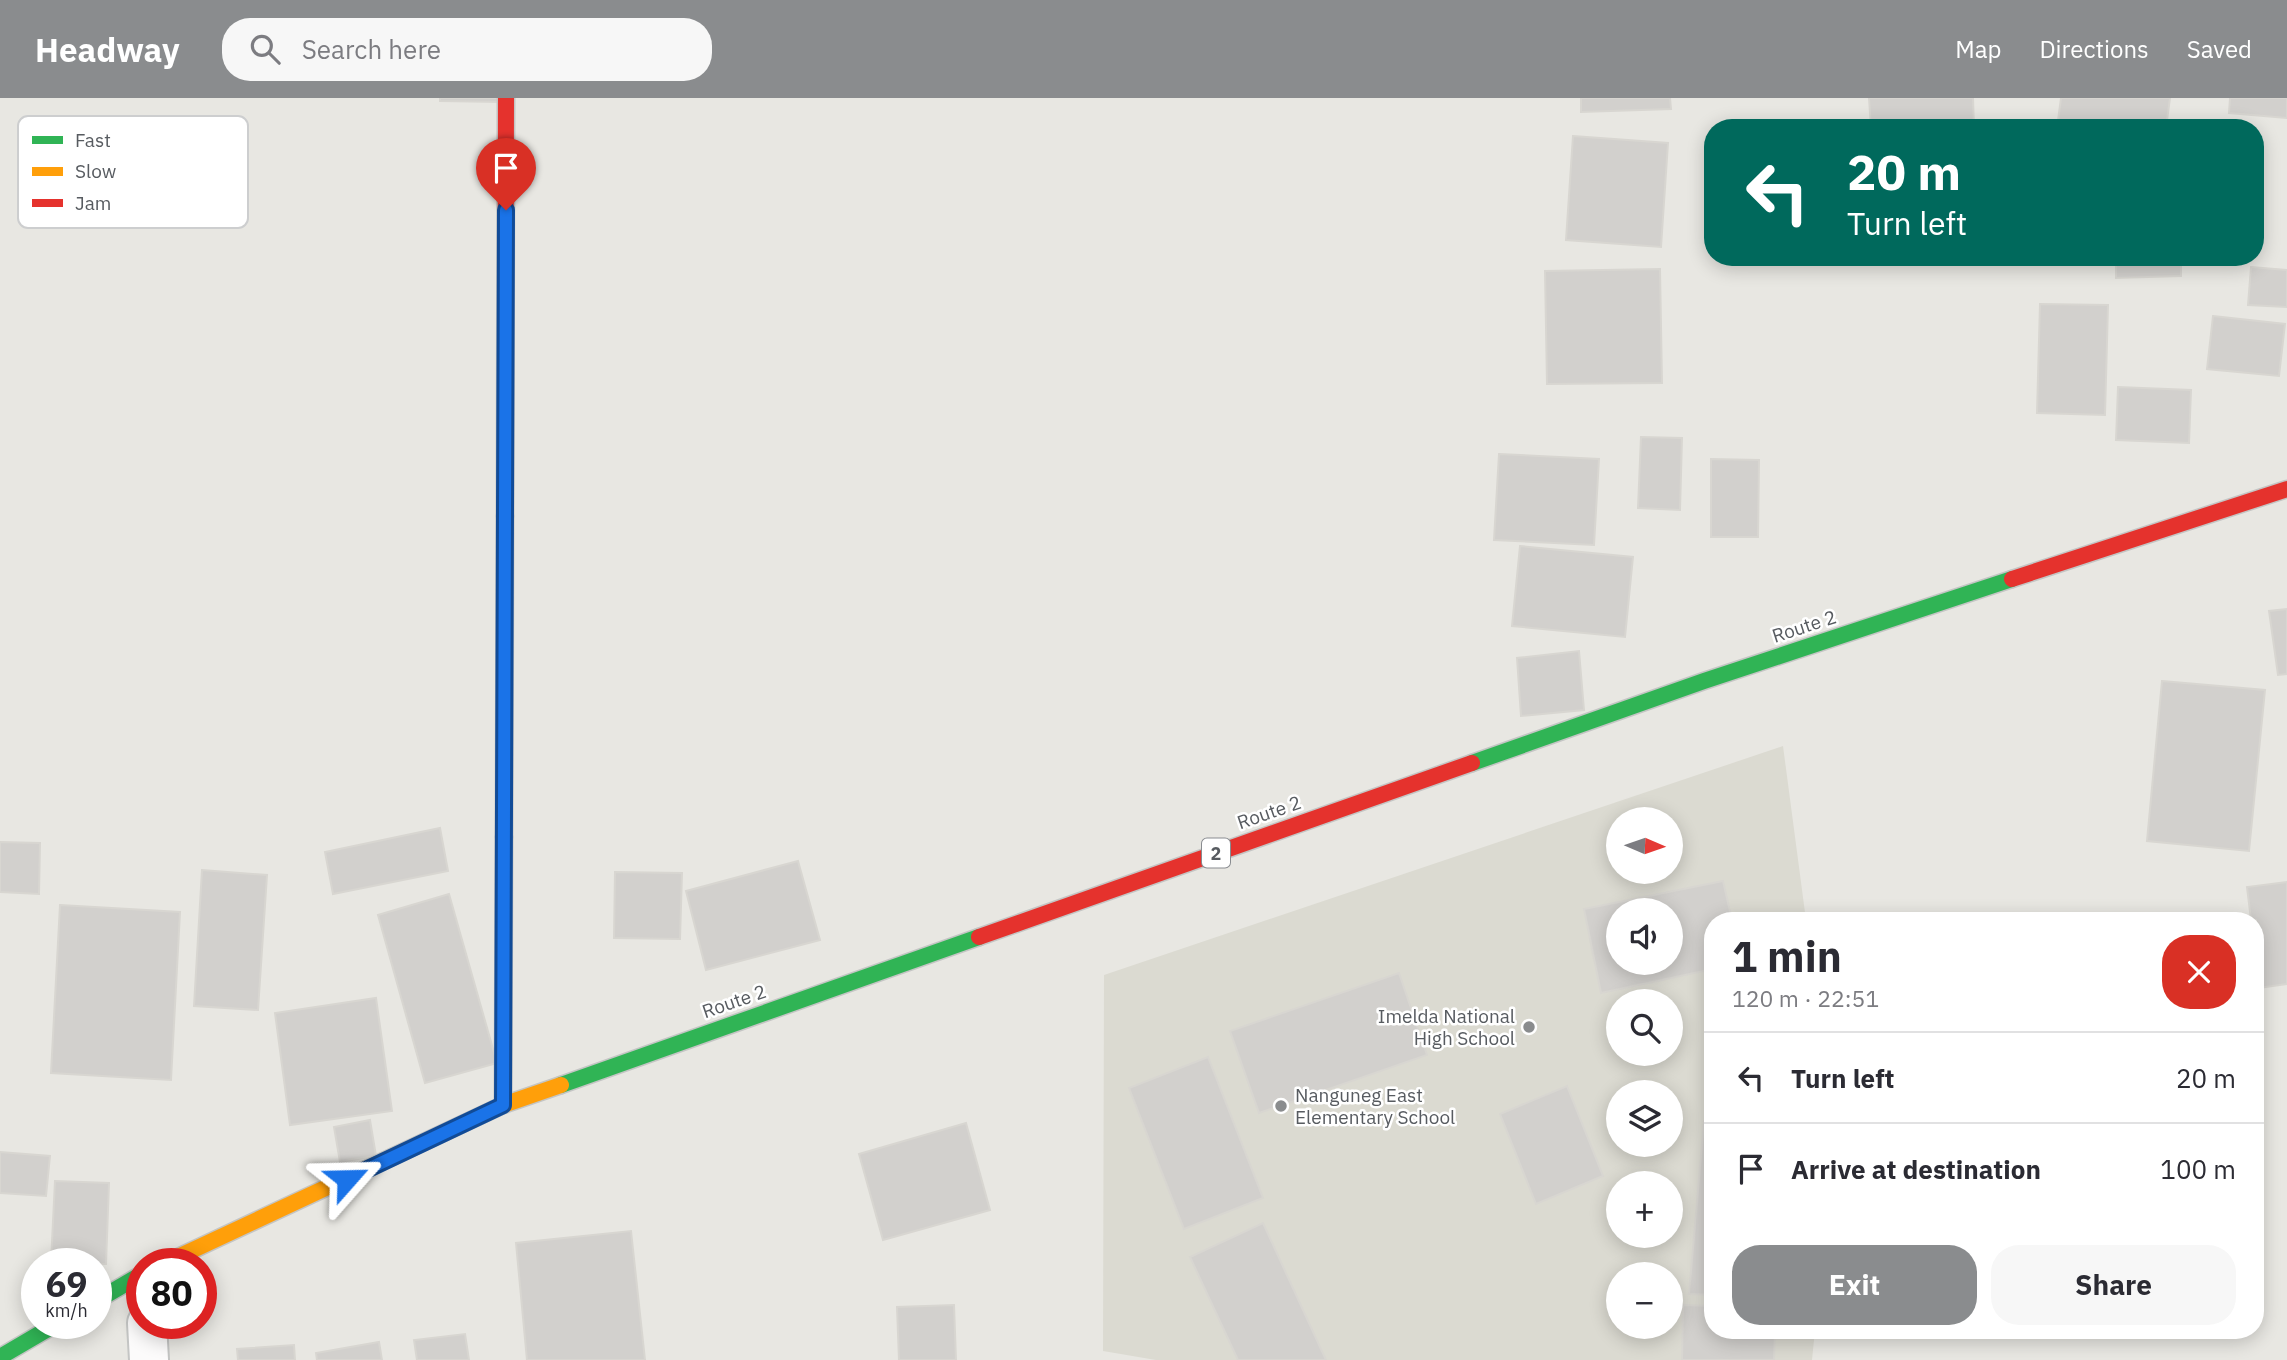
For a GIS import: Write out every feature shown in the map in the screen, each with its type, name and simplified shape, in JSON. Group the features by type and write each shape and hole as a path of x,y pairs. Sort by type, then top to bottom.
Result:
{"main road":[{"path":"503,1105 506,98"},
{"name":"Route 2","path":"197,1248 503,1105 1704,681 2287,489"},
{"path":"0,1357 31,1339"}],"street":[{"path":"148,1339 149,1360"}],"shaded area":[{"path":"1783,746 1805,912 1704,912 1704,1339 1814,1339 1812,1360 1156,1360 1103,1351 1104,975"}],"building":[{"path":"440,98 502,98 502,102 440,101"},
{"path":"1581,98 1670,98 1671,109 1581,112"},
{"path":"1869,98 1973,98 1974,119 1870,119"},
{"path":"2061,98 2170,98 2167,119 2058,119"},
{"path":"2230,98 2287,98 2287,118 2229,113"},
{"path":"1573,136 1668,143 1661,247 1566,240"},
{"path":"2116,266 2181,266 2181,276 2116,278"},
{"path":"2251,267 2287,270 2287,307 2248,305"},
{"path":"1660,269 1662,383 1547,384 1545,271"},
{"path":"2040,304 2108,305 2105,415 2037,413"},
{"path":"2213,316 2285,324 2279,376 2207,369"},
{"path":"2118,387 2191,390 2189,443 2116,440"},
{"path":"1641,437 1682,438 1680,510 1638,508"},
{"path":"1499,454 1599,459 1594,545 1494,540"},
{"path":"1711,459 1759,460 1758,537 1711,537"},
{"path":"1520,546 1633,557 1625,637 1512,626"},
{"path":"2287,609 2287,674 2278,675 2269,611"},
{"path":"1579,651 1584,710 1521,716 1517,658"},
{"path":"2162,681 2265,690 2249,851 2147,841"},
{"path":"440,828 448,871 333,894 325,852"},
{"path":"0,842 40,843 39,894 0,892"},
{"path":"798,861 820,940 706,970 686,891"},
{"path":"202,870 267,875 258,1010 194,1006"},
{"path":"615,872 682,873 680,939 614,938"},
{"path":"1723,881 1730,912 1704,912 1704,971 1620,989 1606,989 1606,992 1601,993 1584,909 1606,905 1606,975 1683,975 1683,898 1639,898"},
{"path":"2287,882 2287,984 2264,987 2264,912 2250,912 2247,887"},
{"path":"449,894 497,1063 425,1083 378,915"},
{"path":"60,905 180,912 171,1080 51,1073"},
{"path":"1399,973 1427,1055 1259,1113 1230,1031"},
{"path":"376,998 392,1111 290,1125 275,1013"},
{"path":"1208,1057 1263,1198 1184,1229 1129,1088"},
{"path":"1567,1086 1603,1176 1536,1204 1500,1114"},
{"path":"370,1120 376,1156 340,1162 334,1127"},
{"path":"1704,1121 1704,1295 1689,1294"},
{"path":"966,1123 990,1210 883,1240 859,1154"},
{"path":"0,1152 50,1156 46,1196 0,1193"},
{"path":"55,1181 109,1183 107,1248 52,1248"},
{"path":"1263,1223 1326,1360 1238,1360 1190,1257"},
{"path":"631,1231 645,1360 527,1360 516,1243"},
{"path":"954,1305 956,1360 899,1360 897,1307"},
{"path":"1683,1305 1704,1306 1704,1339 1775,1339 1774,1360 1682,1360"},
{"path":"465,1334 469,1360 417,1360 414,1340"},
{"path":"379,1342 382,1360 317,1360 316,1353"},
{"path":"294,1345 295,1360 238,1360 237,1349"}],"traffic: fast":[{"path":"1472,763 1704,681 2012,579"},
{"path":"503,1105 504,837"},
{"path":"561,1085 979,937"},
{"path":"112,1292 126,1283"},
{"path":"0,1357 31,1339"}],"traffic: slow":[{"path":"504,837 505,516"},
{"path":"197,1248 503,1105 561,1085"}],"traffic: jam":[{"path":"505,516 506,98"},
{"path":"2012,579 2287,489"},
{"path":"979,937 1472,763"}],"place":[{"name":"Imelda National High School","path":"1529,1027"},
{"name":"Nanguneg East Elementary School","path":"1281,1106"}],"route":[{"path":"347,1179 503,1105 506,210"}]}
